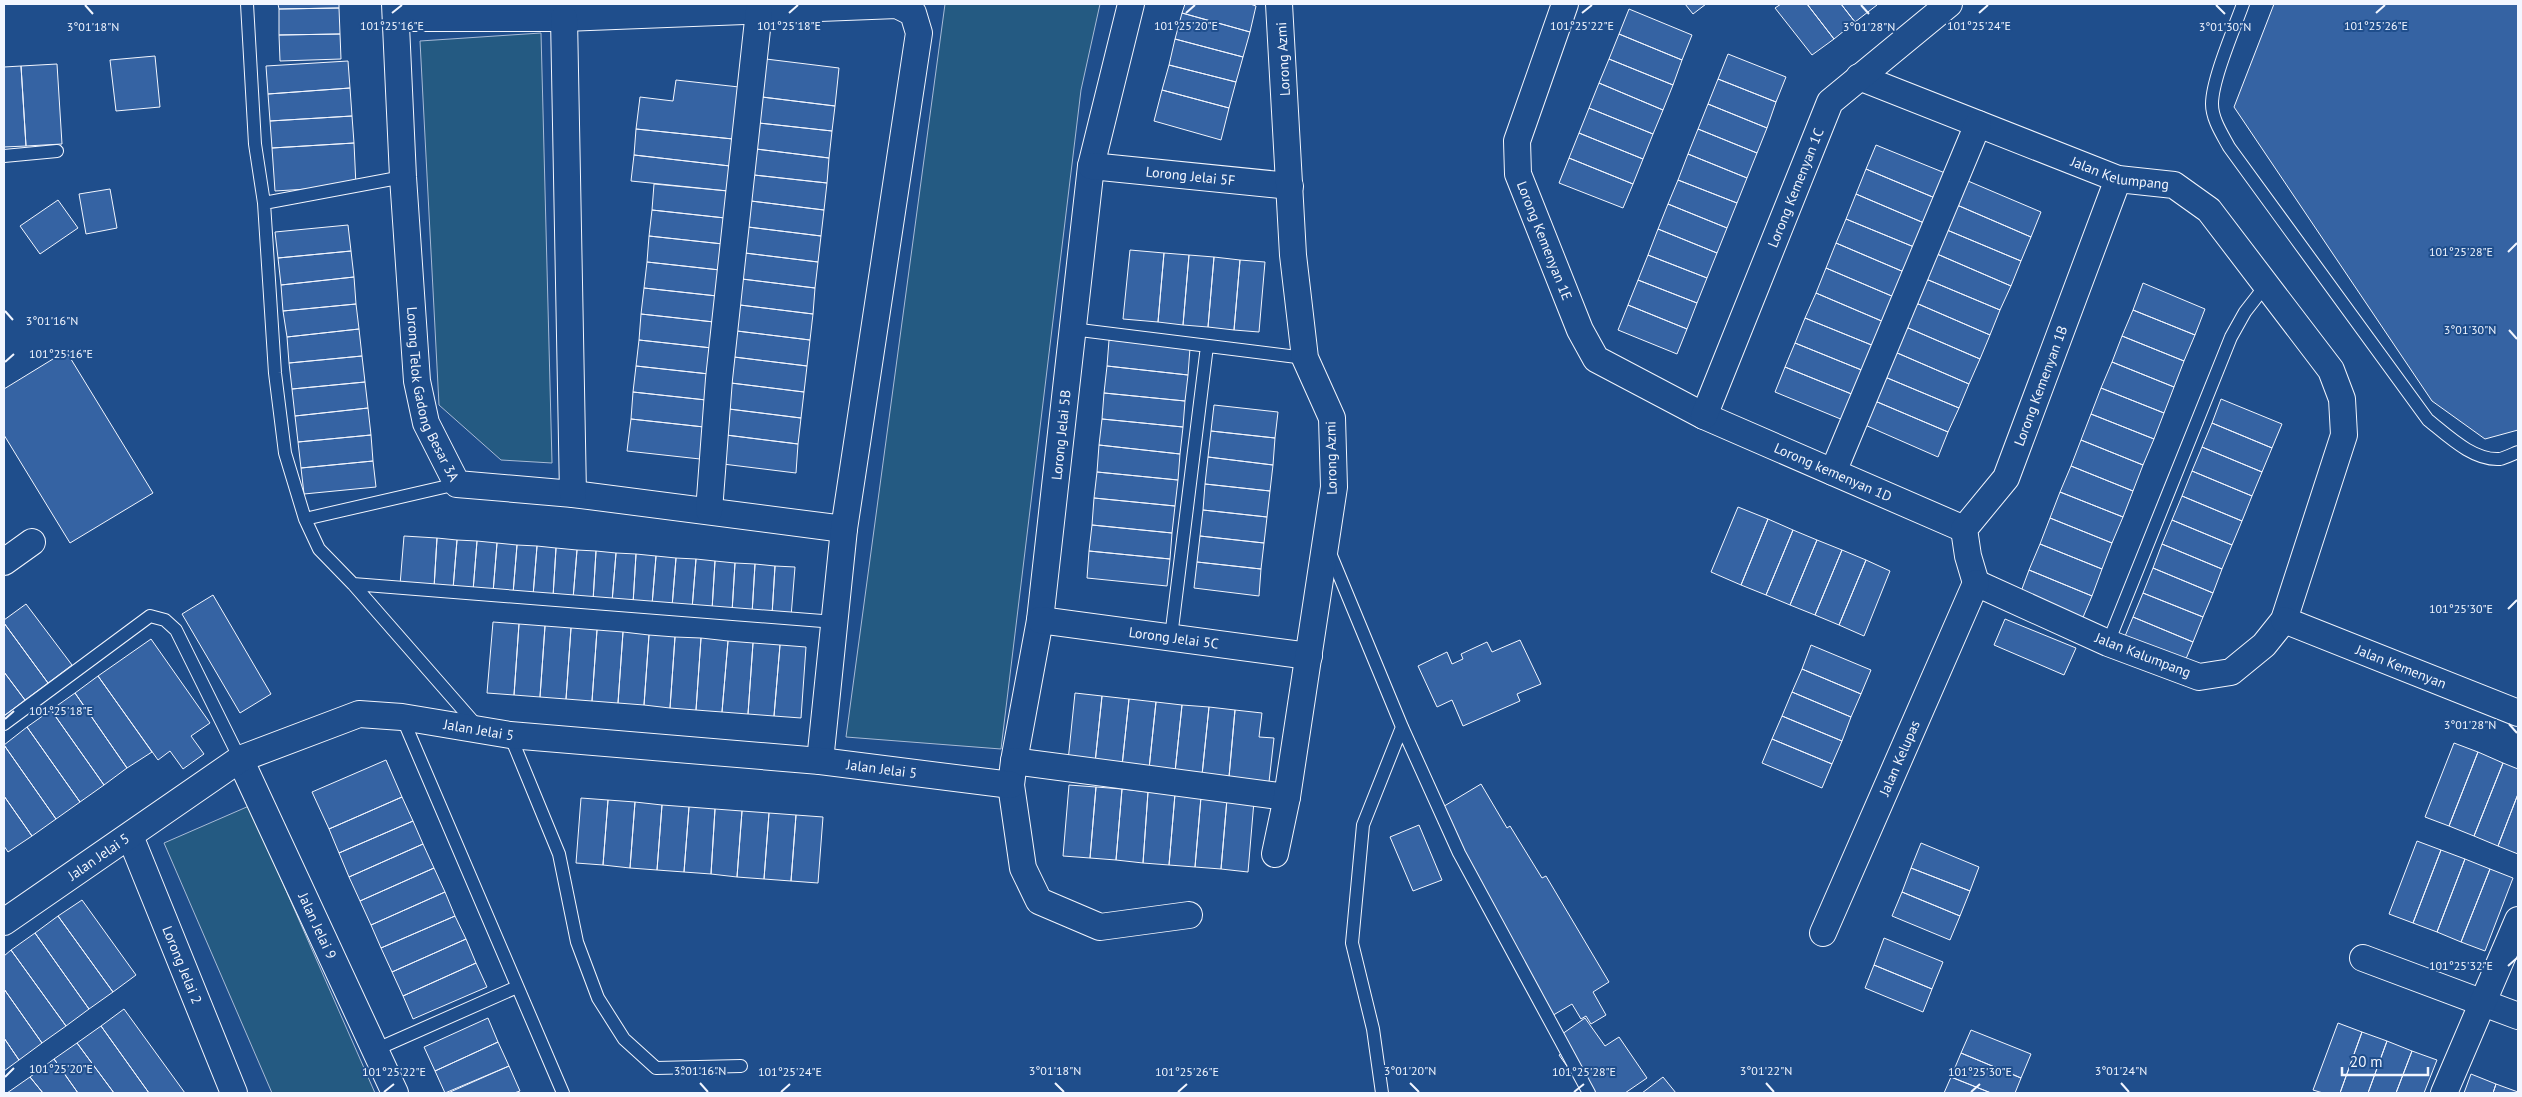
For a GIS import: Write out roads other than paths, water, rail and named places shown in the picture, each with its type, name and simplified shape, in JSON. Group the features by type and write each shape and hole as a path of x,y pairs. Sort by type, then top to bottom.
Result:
{"street":[{"name":"Lorong Jelai 5B","path":"1131,4 1090,166 1040,620 1013,773 1023,868 1039,901 1100,926 1189,915"},
{"name":"Lorong Azmi","path":"1274,854 1287,797 1334,487 1332,418 1305,358 1293,255 1279,4"},
{"name":"Lorong Kemenyan 1E","path":"1565,4 1517,141 1518,174 1580,330 1596,359 1704,416"},
{"name":"Lorong Kemenyan 1C","path":"1704,416 1830,102 1949,4"},
{"path":"395,11 564,18 707,8 759,10 897,5 913,13 919,33 844,529 820,761"},
{"path":"709,511 719,378 759,10"},
{"name":"Lorong Telok Gadong Besar 3A","path":"395,11 403,177 417,382 426,423 457,484 573,494 844,529"},
{"path":"564,18 573,494"},
{"name":"Jalan Kelumpang","path":"1859,77 2118,179 2174,185 2209,210 2331,370 2342,399 2344,435"},
{"path":"1833,472 1978,124"},
{"name":"Lorong Jelai 5F","path":"1090,166 1290,186"},
{"name":"Lorong Kemenyan 1B","path":"1964,529 2006,478 2118,179"},
{"name":"Lorong kemenyan 1D","path":"1704,416 1964,529"},
{"name":"Jalan Kalumpang","path":"1976,583 2108,643 2199,677 2231,672 2264,645 2284,620 2344,435"},
{"path":"1964,529 1968,556 1976,583"},
{"path":"4,562 32,542"},
{"name":"Jalan Kelupas","path":"1823,933 1976,583"},
{"name":"Lorong Jelai 5C","path":"1040,620 1309,656"},
{"name":"Jalan Kemenyan","path":"2284,620 2518,713"},
{"name":"Jalan Jelai 5","path":"4,922 240,759 359,714 402,717 510,735 820,761 1013,773 1287,797"},
{"name":"Jalan Jelai 9","path":"240,759 377,1049 395,1093"},
{"name":"Lorong Jelai 2","path":"130,836 231,1092"},
{"path":"2444,1093 2518,920"},
{"path":"2363,958 2518,1016"}],"lane":[{"path":"247,4 255,144 264,203 275,373 285,454 305,519 319,549 353,584 480,729"},
{"path":"2243,4 2215,85 2212,105 2218,126 2229,147 2428,420 2451,439 2478,455 2500,459 2518,452"},
{"path":"4,156 57,151"},
{"path":"264,203 403,177"},
{"path":"2108,643 2231,337 2245,312 2266,285"},
{"path":"1072,330 1305,358"},
{"path":"1171,637 1207,346"},
{"path":"305,519 457,484"},
{"path":"1326,544 1402,727 1459,853 1588,1093"},
{"path":"353,584 835,622"},
{"path":"4,724 150,616 164,620 176,630 240,759"},
{"path":"402,717 563,1093"},
{"path":"1382,1093 1373,1029 1352,943 1363,825 1402,727"},
{"path":"510,735 559,854 577,942 598,998 624,1039 656,1068 741,1066"},
{"path":"377,1049 517,987"}]}
